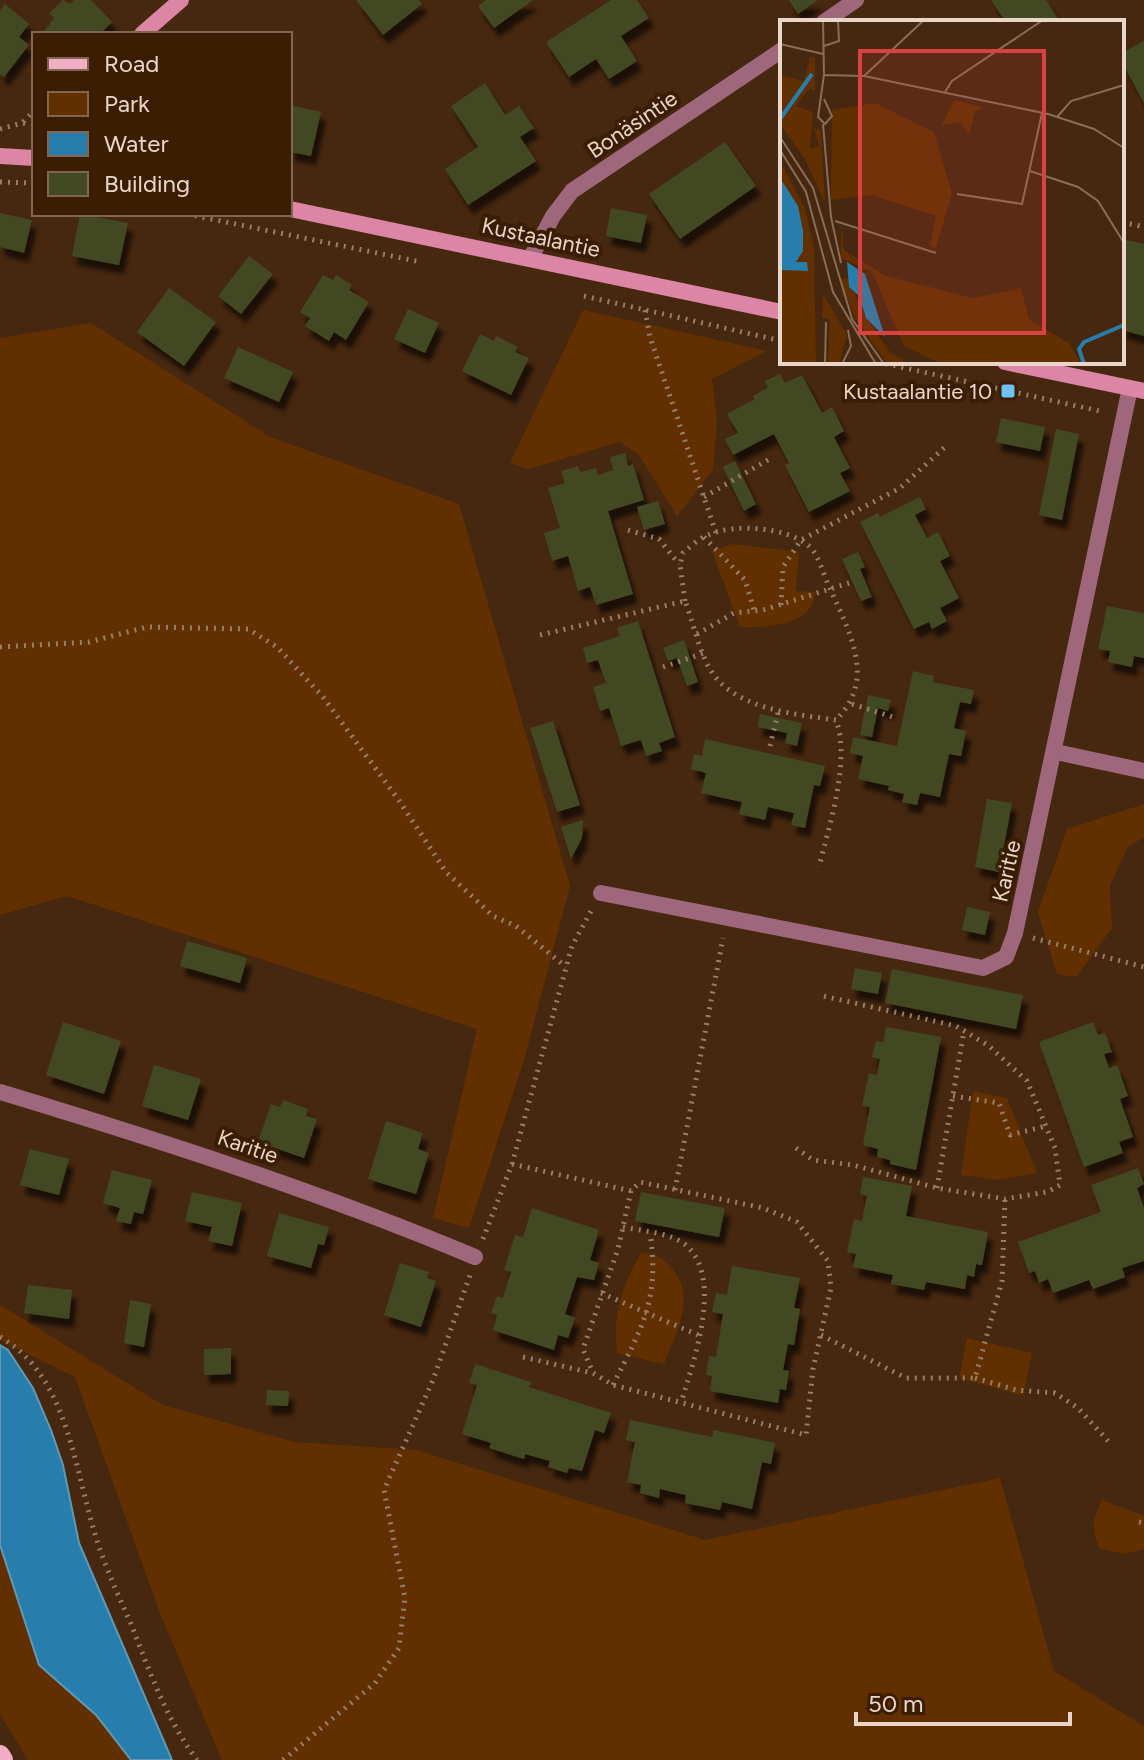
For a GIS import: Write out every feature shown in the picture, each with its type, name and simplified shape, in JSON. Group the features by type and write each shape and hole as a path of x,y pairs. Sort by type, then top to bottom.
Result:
{"main road":[{"path":"144,32 181,0"},
{"path":"0,156 31,153"},
{"name":"Kustaalantie","path":"292,209 780,312"},
{"path":"1014,364 1137,390"}],"street":[{"path":"827,20 856,0"},
{"name":"Bonäsintie","path":"531,257 553,216 572,191 780,51"},
{"name":"Karitie","path":"601,893 983,968 1006,957 1015,933 1056,752 1126,417 1137,390"},
{"path":"1056,752 1144,771"},
{"name":"Karitie","path":"0,1092 215,1157 367,1211 475,1257"}],"path":[{"path":"22,123 32,113"},
{"path":"0,129 22,123 32,125"},
{"path":"0,182 32,183"},
{"path":"197,216 428,263"},
{"path":"1124,222 1144,227"},
{"path":"573,294 780,341"},
{"path":"645,310 650,337 716,533"},
{"path":"887,364 1126,417"},
{"path":"1098,410 1100,420"},
{"path":"781,605 783,567 801,540 900,488 945,447"},
{"path":"704,497 773,457"},
{"path":"738,527 801,540 812,548 851,636 859,670 852,704 836,720 779,709 733,695 709,667 685,601 680,565 683,553 704,537 738,527"},
{"path":"628,530 659,539 680,565"},
{"path":"704,537 745,580 754,611"},
{"path":"697,634 734,613 781,605 849,583"},
{"path":"540,635 685,601"},
{"path":"0,647 89,642 147,627 248,629 277,647 323,697 398,799 446,872 493,916 516,926 566,967"},
{"path":"663,667 704,653"},
{"path":"852,704 896,718"},
{"path":"770,746 779,709"},
{"path":"819,867 841,759 842,736 836,720"},
{"path":"283,1760 375,1683 399,1648 405,1598 384,1490 433,1380 475,1257 512,1164 572,946 601,893"},
{"path":"675,1190 726,917"},
{"path":"1015,933 1144,967"},
{"path":"796,1148 813,1160 853,1165 937,1188 1005,1199 1047,1192 1060,1185 1055,1148 1027,1081 989,1046 956,1026 823,996"},
{"path":"937,1188 964,1031"},
{"path":"953,1096 999,1103 1010,1135 1046,1126"},
{"path":"512,1164 631,1191"},
{"path":"523,1357 593,1373 613,1385 806,1435 831,1288 828,1261 797,1222 763,1208 640,1182 631,1191 623,1227 583,1349 593,1373"},
{"path":"975,1378 1002,1281 1005,1199"},
{"path":"623,1227 687,1245 701,1266 706,1294 681,1403"},
{"path":"613,1385 648,1313 655,1268 650,1233"},
{"path":"601,1293 698,1335"},
{"path":"821,1335 906,1378 975,1378 1016,1390 1055,1393 1078,1408 1108,1441"},
{"path":"0,1337 20,1348 49,1383 89,1503 94,1533 173,1727 197,1760"}],"green space":[{"path":"583,310 767,351 712,379 717,421 713,470 677,516 639,455 620,442 528,469 510,463"},
{"path":"91,323 270,437 459,504 570,886 524,1060 469,1228 433,1218 477,1029 67,896 0,915 0,338"},
{"path":"732,544 799,552 796,591 815,592 813,603 806,612 786,623 740,627 712,551"},
{"path":"1144,804 1144,837 1128,847 1110,885 1112,928 1076,977 1057,974 1038,912 1067,829"},
{"path":"973,1091 1007,1098 1037,1173 999,1180 961,1175"},
{"path":"641,1253 655,1255 666,1263 680,1281 683,1292 682,1316 664,1364 617,1353 617,1313"},
{"path":"0,1305 163,1405 295,1442 416,1450 705,1540 1000,1478 1054,1671 1144,1726 1144,1760 222,1760 161,1616 75,1377 0,1340"},
{"path":"967,1338 1032,1353 1023,1396 959,1378"},
{"path":"1102,1500 1144,1516 1144,1549 1125,1554 1100,1549 1094,1524"},
{"path":"0,1545 39,1665 96,1715 131,1760 28,1760 0,1714"}],"water":[{"path":"0,1345 8,1350 33,1388 51,1430 63,1465 79,1543 172,1760 131,1760 96,1715 39,1665 0,1545"}],"building":[{"path":"63,0 70,4 74,0 91,0 112,22 102,32 44,32 54,18 49,13"},
{"path":"356,0 419,0 422,4 383,35"},
{"path":"486,0 533,0 494,28 478,6"},
{"path":"611,0 637,0 649,18 621,36 637,61 609,79 596,59 569,77 546,42"},
{"path":"789,0 818,0 798,14"},
{"path":"991,0 1046,0 1059,20 1000,20 1003,18"},
{"path":"5,4 29,24 19,37 29,45 4,77 0,74 0,10"},
{"path":"1144,41 1144,103 1124,66 1124,52"},
{"path":"485,83 505,115 519,106 534,128 520,137 536,161 468,205 445,169 478,147 451,106"},
{"path":"292,105 321,112 311,156 292,152"},
{"path":"725,142 756,186 680,239 649,194"},
{"path":"611,208 647,215 641,243 606,236"},
{"path":"0,213 32,220 24,253 0,247"},
{"path":"80,216 128,223 119,265 72,256"},
{"path":"1126,240 1144,244 1144,336 1124,331"},
{"path":"249,256 273,274 241,314 218,296"},
{"path":"323,275 333,280 336,275 352,285 349,290 369,302 346,340 334,332 329,341 305,326 310,318 300,312"},
{"path":"169,288 216,322 184,366 137,332"},
{"path":"408,309 439,323 425,353 394,339"},
{"path":"480,334 494,341 496,336 518,347 515,352 529,358 511,395 462,371"},
{"path":"238,347 293,372 279,402 224,378"},
{"path":"780,374 785,383 802,375 822,413 832,407 844,431 834,437 850,468 840,473 850,491 809,512 785,465 789,463 774,434 733,455 725,439 738,433 727,414 755,399 753,396 768,387 765,381"},
{"path":"1001,418 1045,427 1040,451 996,442"},
{"path":"1056,429 1079,434 1062,520 1039,515"},
{"path":"625,453 628,466 633,464 644,500 608,511 633,594 596,605 590,587 578,591 568,556 552,561 544,533 560,528 548,488 565,483 561,471 578,466 580,472 596,468 598,475 613,470 610,457"},
{"path":"735,461 756,504 744,511 723,467"},
{"path":"920,497 926,509 915,515 927,538 938,532 950,556 940,561 959,598 940,608 947,621 932,629 929,622 914,629 860,522 878,513 880,517"},
{"path":"658,501 665,524 644,530 637,507"},
{"path":"858,552 865,567 860,569 872,597 861,601 842,559"},
{"path":"1107,606 1144,613 1144,658 1134,656 1132,667 1108,662 1110,651 1098,649"},
{"path":"638,621 675,737 659,743 662,751 646,756 641,740 621,746 609,708 600,711 593,687 606,683 598,660 587,663 583,648 620,636 617,628"},
{"path":"684,640 698,682 687,686 677,658 668,661 663,648"},
{"path":"913,671 934,676 933,682 974,690 971,704 960,702 954,728 966,731 961,756 949,754 940,797 920,793 917,805 902,802 904,794 888,790 889,786 858,779 863,756 850,753 853,737 897,746"},
{"path":"868,695 891,700 888,711 878,708 872,737 860,735"},
{"path":"760,714 802,723 797,746 785,743 787,733 758,727"},
{"path":"553,721 580,805 557,812 530,728"},
{"path":"705,739 825,766 820,786 814,785 805,828 791,825 794,813 768,807 765,820 739,814 742,802 701,793 706,773 691,769 694,754 702,756"},
{"path":"987,799 1012,803 999,872 975,867"},
{"path":"583,820 582,838 571,859 561,827"},
{"path":"967,907 990,912 985,935 962,930"},
{"path":"187,941 247,958 240,983 180,966"},
{"path":"855,968 882,973 878,994 851,989"},
{"path":"892,969 1023,995 1016,1029 885,1003"},
{"path":"63,1022 121,1041 104,1094 46,1075"},
{"path":"1093,1022 1098,1035 1105,1033 1112,1052 1104,1054 1109,1068 1117,1065 1128,1096 1120,1099 1133,1137 1119,1142 1123,1153 1084,1167 1039,1042"},
{"path":"886,1027 941,1037 916,1170 890,1164 890,1160 877,1157 878,1149 863,1145 870,1107 862,1106 869,1073 877,1075 880,1059 872,1057 876,1041 883,1042"},
{"path":"154,1065 201,1079 188,1120 142,1106"},
{"path":"283,1100 308,1109 306,1116 317,1119 304,1158 258,1142 271,1104 280,1107"},
{"path":"386,1121 423,1133 418,1149 429,1153 416,1194 368,1179"},
{"path":"30,1149 69,1159 59,1195 20,1185"},
{"path":"1138,1168 1144,1184 1137,1188 1144,1208 1144,1261 1122,1268 1125,1277 1093,1289 1089,1280 1053,1293 1048,1279 1039,1283 1035,1271 1029,1273 1018,1242 1101,1212 1091,1185"},
{"path":"112,1170 152,1180 143,1214 134,1212 131,1224 116,1221 120,1208 103,1203"},
{"path":"863,1177 912,1186 906,1216 988,1232 982,1265 976,1264 974,1277 967,1275 965,1289 926,1282 924,1290 891,1284 893,1275 853,1267 856,1254 847,1252 854,1219 862,1221 867,1196 860,1194"},
{"path":"192,1192 242,1203 232,1246 208,1241 212,1227 185,1221"},
{"path":"641,1192 725,1208 719,1237 635,1221"},
{"path":"532,1208 599,1230 590,1260 599,1263 594,1280 577,1277 565,1314 575,1318 568,1338 558,1335 554,1350 493,1330 497,1315 491,1313 497,1296 503,1298 511,1272 504,1270 515,1235 523,1237"},
{"path":"279,1213 329,1227 324,1245 318,1244 311,1268 267,1256"},
{"path":"400,1263 429,1272 427,1278 436,1281 421,1327 384,1315"},
{"path":"732,1266 800,1278 794,1308 800,1309 794,1345 788,1344 783,1370 789,1371 786,1390 780,1389 778,1403 710,1391 712,1376 706,1375 709,1356 716,1357 723,1314 712,1312 716,1293 727,1295"},
{"path":"28,1285 72,1290 69,1319 24,1313"},
{"path":"130,1300 151,1304 144,1347 124,1343"},
{"path":"231,1348 231,1374 204,1375 204,1349"},
{"path":"475,1364 531,1382 529,1387 611,1413 604,1433 595,1430 582,1471 569,1468 567,1473 548,1467 550,1461 525,1454 524,1459 489,1448 491,1443 462,1434 477,1385 469,1383"},
{"path":"267,1390 289,1391 288,1406 266,1405"},
{"path":"630,1420 712,1437 714,1430 775,1443 771,1464 762,1462 752,1509 722,1502 720,1510 685,1503 686,1495 660,1489 659,1498 640,1493 641,1485 627,1482 635,1442 626,1440"}],"place":[{"name":"Kustaalantie 10","path":"1008,391"}]}
